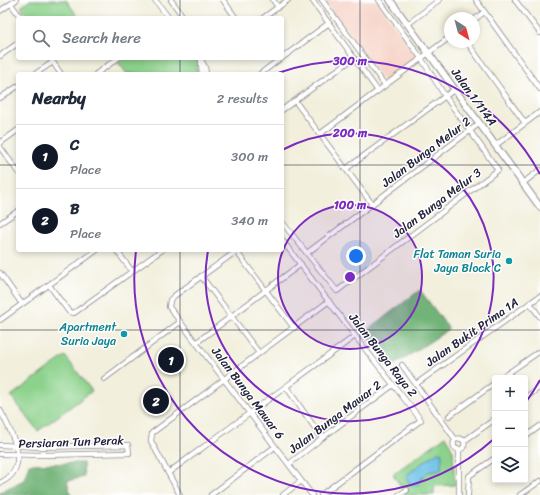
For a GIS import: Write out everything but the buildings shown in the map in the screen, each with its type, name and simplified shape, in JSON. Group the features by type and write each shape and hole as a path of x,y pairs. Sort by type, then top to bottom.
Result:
{"street":[{"path":"0,11 16,0"},
{"path":"155,0 167,16"},
{"path":"171,0 183,16"},
{"path":"223,0 235,16"},
{"path":"272,0 278,7"},
{"path":"266,16 288,0"},
{"path":"312,0 378,91"},
{"path":"322,0 385,85"},
{"name":"Jalan Bunga Melur 3","path":"307,253 337,291 498,170 379,0"},
{"name":"Jalan 1/114A","path":"390,0 540,207"},
{"path":"408,24 439,0"},
{"path":"476,0 540,89"},
{"path":"515,0 540,34"},
{"path":"11,4 20,16"},
{"path":"480,15 484,12"},
{"path":"284,56 328,23"},
{"path":"320,134 444,42"},
{"path":"0,56 16,44"},
{"path":"471,48 525,123"},
{"path":"284,109 354,58"},
{"path":"37,72 51,60 60,72"},
{"path":"99,72 115,60"},
{"path":"202,60 202,72"},
{"path":"202,60 206,72"},
{"path":"263,72 279,60"},
{"path":"0,98 16,87"},
{"path":"346,169 455,89"},
{"path":"295,101 372,204"},
{"path":"496,145 540,112"},
{"name":"Jalan Bunga Melur 2","path":"307,253 480,123"},
{"path":"0,143 16,131"},
{"path":"0,147 16,169"},
{"path":"523,183 540,170"},
{"path":"0,223 16,212"},
{"path":"284,224 307,253"},
{"name":"Jalan Bunga Raya 2","path":"284,243 421,420 321,495"},
{"path":"0,320 94,252"},
{"path":"118,252 132,271"},
{"path":"49,285 71,313 159,252"},
{"path":"236,252 201,276 259,353"},
{"path":"238,252 294,328"},
{"path":"197,342 301,264"},
{"path":"0,273 22,304"},
{"name":"Jalan Bunga Mawar 6","path":"201,276 174,296 169,304 169,307 312,495"},
{"name":"Jalan Bukit Prima 1A","path":"416,384 540,296"},
{"path":"180,495 150,441 155,430 329,301"},
{"path":"530,303 540,317"},
{"path":"104,380 180,322"},
{"path":"168,473 287,388 355,336"},
{"path":"505,375 540,350"},
{"path":"402,365 456,440"},
{"path":"449,416 492,384"},
{"name":"Jalan Bunga Mawar 2","path":"289,464 393,385"},
{"path":"528,396 540,387"},
{"path":"287,388 322,438"},
{"path":"0,410 17,446 17,464 15,470 9,477 0,483"},
{"path":"464,441 492,421"},
{"path":"528,435 540,426"},
{"path":"456,440 459,438 464,441"},
{"path":"456,440 453,443 454,447 459,450"},
{"path":"459,450 464,447 464,441"},
{"name":"Persiaran Tun Perak","path":"0,445 41,447 128,445 129,453 43,455 0,454"},
{"path":"211,495 272,449"},
{"path":"459,450 459,495"},
{"path":"468,495 469,476 492,460"},
{"path":"283,495 301,481"},
{"path":"520,495 540,481"},
{"path":"399,495 407,490"}],"shaded area":[{"path":"324,0 376,0 418,58 385,83"}],"green space":[{"path":"30,0 66,0 78,16 28,16 21,7"},
{"path":"122,60 198,60 198,72 126,72 118,62"},
{"path":"420,290 449,329 393,366 365,332"},
{"path":"65,356 92,391 38,431 11,396"},
{"path":"446,436 453,451 455,485 434,486 434,495 406,495 393,474"},
{"path":"83,463 84,477 67,481 71,495 0,495 0,492 24,480 29,464"}],"water":[{"path":"438,452 442,453 441,470 428,472 417,485 410,485 406,476"}],"place":[{"name":"Flat Taman Suria Jaya Block C","path":"509,261"},
{"name":"Apartment Suria Jaya","path":"124,334"},
{"name":"C","path":"171,360"},
{"name":"B","path":"156,401"}]}
